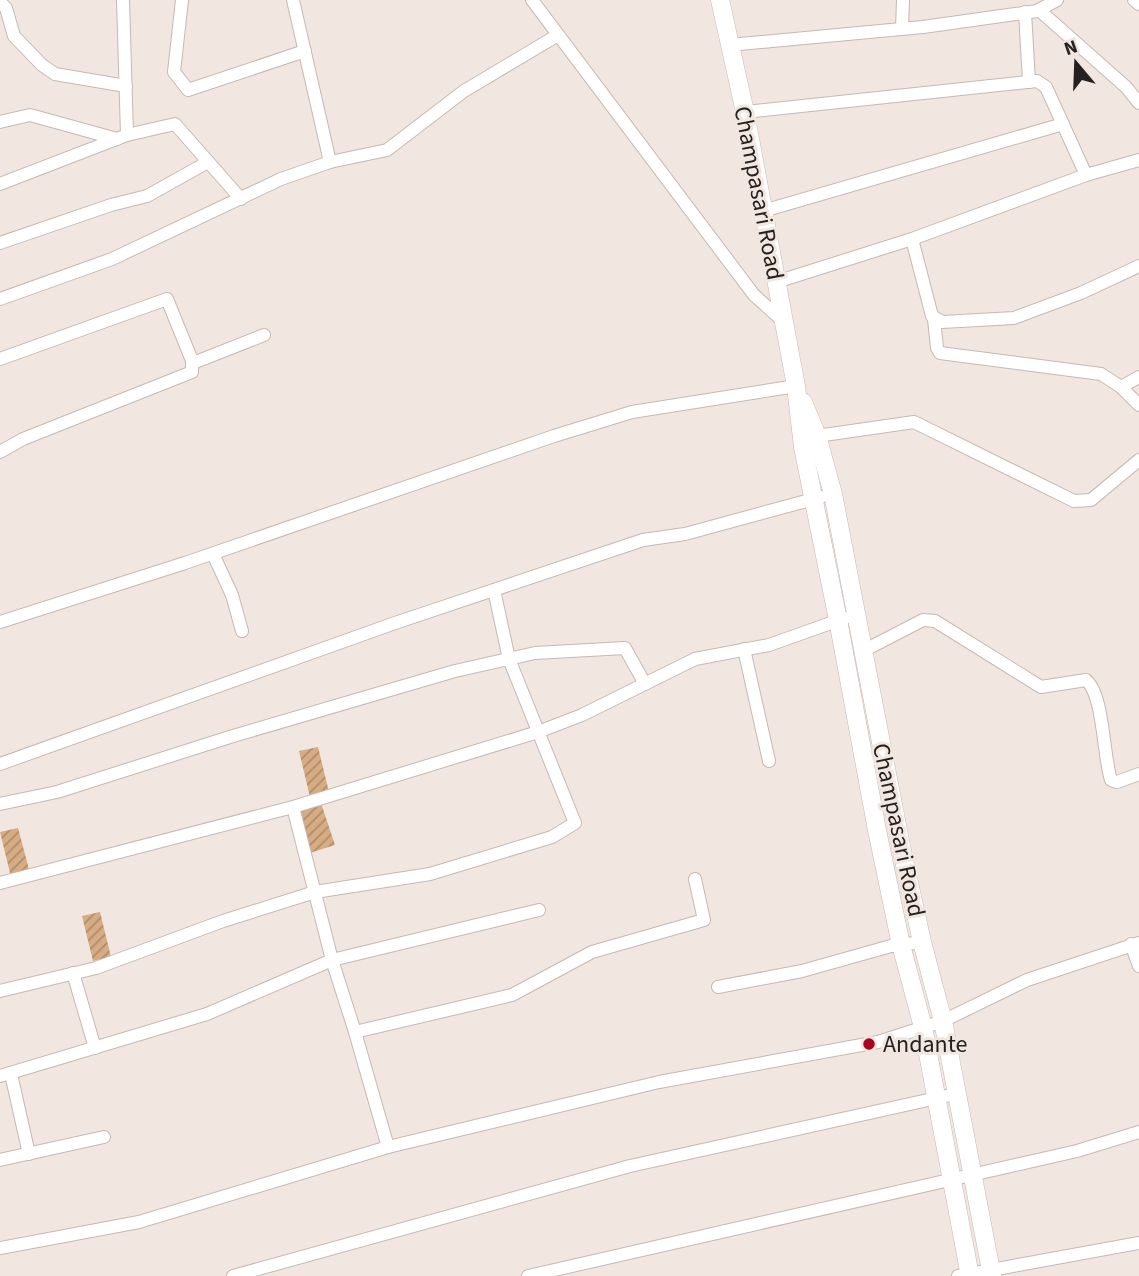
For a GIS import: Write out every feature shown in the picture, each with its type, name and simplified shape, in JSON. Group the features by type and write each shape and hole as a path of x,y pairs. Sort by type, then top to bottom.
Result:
{"main road":[{"name":"Champasari Road","path":"720,0 745,112 785,323 813,499 847,617 863,650 922,942 943,1021 991,1274"},
{"name":"Champasari Road","path":"796,386 817,436 833,494 847,617 901,945 923,1027 937,1098 966,1275"}],"street":[{"path":"122,137 126,86 123,0"},
{"path":"182,0 174,72 188,90 305,51"},
{"path":"293,0 330,162"},
{"path":"532,0 754,295 785,323"},
{"path":"902,29 903,0"},
{"path":"729,45 902,29 1026,12 1039,10 1057,0"},
{"path":"1134,0 1139,5"},
{"path":"5,6 14,36 41,65 55,74 126,86"},
{"path":"1039,10 1126,87 1139,103"},
{"path":"1026,12 1030,82"},
{"path":"0,299 112,259 281,179 330,162 387,150 464,91 558,35"},
{"path":"745,112 1037,81 1046,87 1086,176"},
{"path":"0,122 30,115 122,137"},
{"path":"0,184 122,137 175,124 241,199"},
{"path":"763,212 1063,124"},
{"path":"776,282 912,239 1086,176 1139,160"},
{"path":"0,243 111,205 147,196 208,162"},
{"path":"912,239 934,318 937,348 940,353 1101,374 1121,387 1139,405"},
{"path":"934,318 942,322 1014,318 1081,293 1139,266"},
{"path":"0,359 167,299 191,360 192,372 23,439 0,452"},
{"path":"191,360 193,363 264,335"},
{"path":"1121,387 1139,377"},
{"path":"0,622 213,554 554,436 632,412 796,386"},
{"path":"817,436 914,422 1080,502 1091,500 1139,460"},
{"path":"0,764 643,540 685,534 833,494"},
{"path":"213,554 232,595 242,631"},
{"path":"0,991 96,968 223,920 315,892 430,874 552,836 575,823 509,659 494,590"},
{"path":"0,883 292,807 538,732 582,715 695,659 769,645 847,617"},
{"path":"863,650 923,620 929,620 935,621 1041,687 1086,680 1090,682 1097,700 1111,780 1117,782 1139,774"},
{"path":"0,804 57,792 246,732 455,671 535,653 625,648 645,684"},
{"path":"744,649 769,761"},
{"path":"292,807 332,960 388,1147"},
{"path":"355,1032 512,995 592,953 704,920 695,879"},
{"path":"29,1154 5,1075 207,1014 332,960 539,910"},
{"path":"718,987 802,971 922,942"},
{"path":"0,1248 139,1222 388,1147 659,1082 878,1042 943,1021 1027,980 1135,944 1139,966"},
{"path":"73,974 95,1048"},
{"path":"233,1276 630,1166 955,1094"},
{"path":"528,1276 971,1176 1077,1151 1139,1132"},
{"path":"0,1160 103,1137"},
{"path":"966,1275 991,1274 1139,1243"}],"building":[{"path":"318,747 329,792 310,797 299,751"},
{"path":"321,803 335,845 310,853 296,811"},
{"path":"18,828 30,873 11,877 0,832"},
{"path":"100,912 111,957 93,961 82,916"}],"place":[{"name":"Andante","path":"869,1044"}]}
